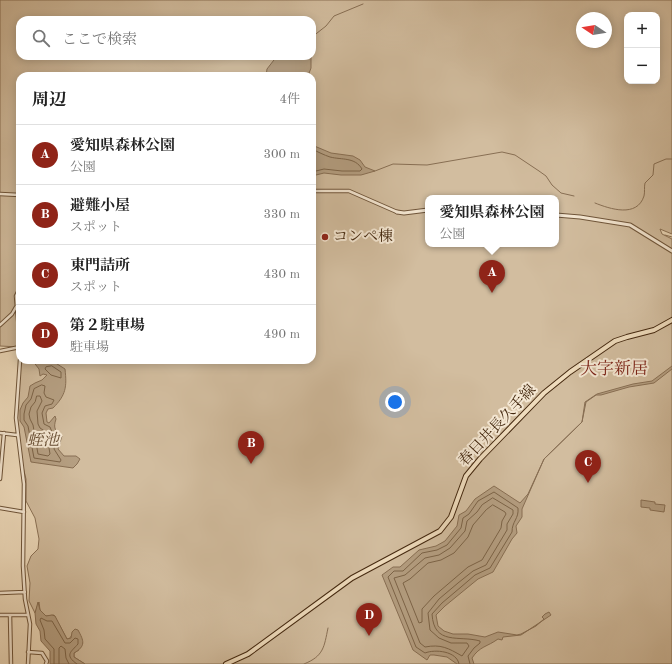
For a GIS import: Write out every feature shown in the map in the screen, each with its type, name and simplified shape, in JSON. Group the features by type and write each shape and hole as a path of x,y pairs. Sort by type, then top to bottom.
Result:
{"main road":[{"name":"春日井長久手線","path":"226,664 248,654 352,578 440,531 451,517 462,485 468,473 544,393 570,372 615,342 627,337 654,330 672,320"}],"street":[{"path":"316,192 349,191 397,212 404,213 425,210"},
{"path":"0,194 16,195"},
{"path":"559,215 630,225 672,251"},
{"path":"0,325 12,314 16,307"},
{"path":"0,351 16,348"},
{"path":"20,364 16,418 24,484 23,566 30,624 28,664"},
{"path":"0,432 17,435"},
{"path":"0,478 4,433"},
{"path":"0,508 24,512"},
{"path":"0,593 25,592"},
{"path":"0,615 28,615"},
{"path":"10,615 11,664"},
{"path":"28,652 42,653 47,661 46,664"}],"shaded area":[{"path":"0,0 672,0 672,234 660,229 662,234 672,239 672,664 85,664 74,657 74,653 79,650 72,635 69,639 67,639 54,615 46,616 40,610 39,602 35,613 29,601 30,583 27,566 31,556 38,549 39,539 35,518 26,501 26,479 22,463 17,418 21,364 316,364 316,72 16,72 16,347 0,346"}],"water":[{"path":"274,60 311,60 310,72 267,72 267,69"},
{"path":"316,147 331,153 353,156 360,160 365,167 375,171 361,175 324,173 316,175"},
{"name":"蛭池","path":"35,364 57,364 65,369 66,386 63,395 53,408 48,409 46,413 47,422 49,423 55,416 55,429 62,436 58,449 64,456 76,456 80,459 73,468 31,462 24,427 20,421 20,410 28,397 30,386 42,380 47,375 43,374 40,376 39,369"},
{"path":"672,366 672,369 654,383 596,395 586,402 582,422 585,402 597,394 633,384 652,381"},
{"path":"544,459 522,509 522,517 516,526 517,533 493,572 478,579 436,615 438,626 444,631 453,634 468,634 485,637 498,632 517,635 528,630 521,635 503,637 502,640 498,639 481,649 472,658 474,664 457,664 447,657 434,655 430,655 427,660 413,650 382,575 393,567 400,567 419,550 436,546 445,541 457,526 459,515 466,511 475,499 494,486 520,503 528,494"},
{"path":"641,500 665,505 664,512 641,507"},
{"path":"38,602 40,610 46,616 55,616 67,639 71,638 72,632 75,629 78,630 82,637 83,643 81,648 74,653 74,657 85,664 50,664 50,651 41,641 40,631 36,624 35,613"},
{"path":"549,612 551,615 541,622 544,619 542,617"}],"waterway":[{"path":"316,34 326,26 334,16 363,4"},
{"path":"375,171 393,164 427,165 502,152 515,155 546,176 552,185 561,193 574,196"},
{"path":"595,203 608,208 622,210 636,207 644,196 645,183 653,175 654,164 666,159 672,159"},
{"path":"665,235 672,237"},
{"path":"304,664 316,658 322,650 328,628"}],"place":[{"name":"コンペ棟","path":"325,237"},
{"name":"愛知県森林公園","path":"492,293"},
{"name":"避難小屋","path":"251,464"},
{"name":"東門詰所","path":"588,483"},
{"name":"第２駐車場","path":"369,636"}],"district":[{"name":"大字新居","path":"614,369"}]}
